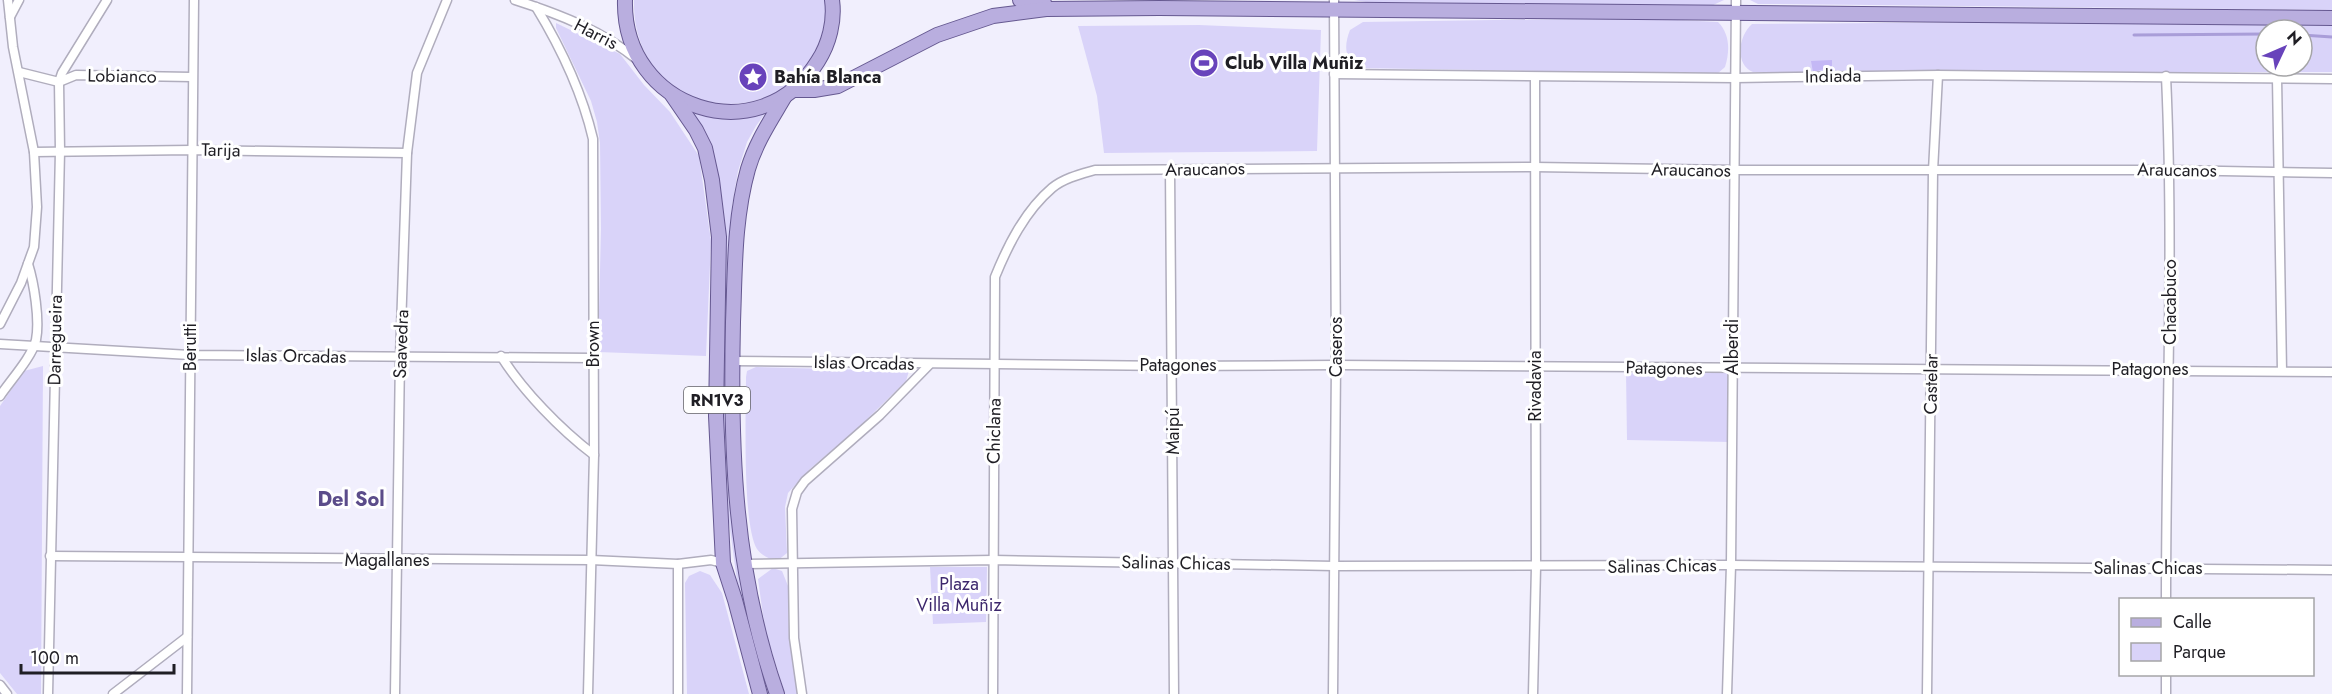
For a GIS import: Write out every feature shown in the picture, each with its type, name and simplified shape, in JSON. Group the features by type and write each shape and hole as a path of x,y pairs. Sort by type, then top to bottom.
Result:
{"main road":[{"name":"RN1V3","path":"625,0 629,39 639,61 654,80 672,95 693,106 716,111 740,112 763,106 789,93 811,73 823,52 831,30 832,0"},
{"path":"1021,0 1091,8"},
{"path":"789,93 845,83 937,35 975,20 1028,10 1159,4 1736,7 2332,18"},
{"name":"RN1V3","path":"777,694 759,635 744,564 733,461 732,361 736,240 741,201 756,148 789,93"},
{"name":"RN1V3","path":"672,95 686,114 705,148 712,180 719,266 716,416 723,563 760,694"}],"street":[{"path":"0,324 21,283 34,247 37,207 34,152 8,0"},
{"path":"10,17 19,0"},
{"name":"Darregueira","path":"48,694 60,151 59,82 62,73 107,0"},
{"name":"Berutti","path":"187,694 194,0"},
{"name":"Saavedra","path":"395,694 400,357 407,153 417,74 447,0"},
{"name":"Harris","path":"515,0 611,40 639,61"},
{"name":"Caseros","path":"1333,694 1336,365 1333,167 1334,5"},
{"name":"Brown","path":"536,7 585,105 593,139 594,455 588,694"},
{"name":"Alberdi","path":"1727,694 1731,565 1736,7"},
{"name":"Lobianco","path":"19,72 59,82 76,75 192,77"},
{"name":"Indiada","path":"1334,74 1735,78 1938,75 2254,78"},
{"name":"Castelar","path":"1927,694 1933,171 1938,75"},
{"name":"Chacabuco","path":"2166,76 2170,170 2170,369 2166,598"},
{"name":"Rivadavia","path":"1533,694 1536,567 1535,77"},
{"path":"2277,78 2282,371"},
{"name":"Indiada","path":"2277,78 2332,79"},
{"name":"Tarija","path":"34,152 191,150 407,153"},
{"name":"Araucanos","path":"1053,187 1071,177 1095,170 1333,167 1534,167 1734,171 2170,170 2332,173"},
{"name":"Maipú","path":"1170,169 1174,694"},
{"name":"Chiclana","path":"993,694 995,277 1015,233 1033,207 1053,187"},
{"path":"0,396 33,348 36,338 35,284 27,264"},
{"name":"Islas Orcadas","path":"0,344 33,348 190,355 593,358"},
{"path":"501,356 512,373 574,439 594,455"},
{"name":"Islas Orcadas","path":"732,361 929,364 995,362"},
{"name":"Patagones","path":"995,362 1173,366 2170,369 2332,372"},
{"path":"802,694 794,638 792,509 797,492 805,481 880,415 929,364"},
{"name":"Magallanes","path":"50,556 591,560 678,564 711,560 723,563"},
{"path":"744,564 993,560"},
{"name":"Salinas Chicas","path":"993,560 1335,566 1731,565 2332,570"},
{"path":"678,564 678,694"},
{"path":"113,694 188,637"},
{"path":"2166,676 2166,694"},
{"path":"0,685 7,694"}],"green space":[{"path":"634,0 826,0 818,46 796,78 765,98 729,104 694,97 663,77 641,45"},
{"path":"1354,0 1724,0 1711,6"},
{"path":"1750,0 2332,0 2332,10 1758,4"},
{"path":"1637,18 1718,22 1725,32 1728,43 1725,67 1717,74 1358,68 1350,60 1346,51 1350,30 1363,22"},
{"path":"556,23 620,54 644,85 670,112 699,156 711,241 706,356 598,352 601,229 600,143 591,101 556,28"},
{"path":"1752,24 2254,24 2254,72 1753,72 1743,63 1741,56 1742,42"},
{"path":"2314,24 2332,24 2332,72 2314,72"},
{"name":"Club Villa Muñiz","path":"1199,25 1321,30 1317,151 1104,153 1097,96 1078,26"},
{"path":"767,111 747,142 738,171 732,206 728,462 771,694 766,694 738,588 726,500 722,384 724,263 698,122 692,112 711,117 730,118"},
{"path":"43,366 41,694 17,694 0,673 0,406 24,371"},
{"path":"756,367 909,371 906,381 858,428 811,468 788,493 785,507 787,553 777,561 757,549 749,517 746,467 746,377 747,371"},
{"path":"1626,372 1729,373 1730,442 1627,440"},
{"name":"Plaza Villa Muñiz","path":"930,567 987,567 986,622 933,624"},
{"path":"773,568 782,571 788,586 789,628 799,694 785,694 765,630 758,579"},
{"path":"700,571 710,575 722,593 749,694 687,694 685,583 689,576"}],"shaded area":[{"path":"1832,60 1832,67 1813,72 1811,61"}],"waterway":[{"path":"2134,35 2254,34"},
{"path":"2314,36 2332,37"}],"place":[{"name":"Club Villa Muñiz","path":"1204,63"},
{"name":"Bahía Blanca","path":"753,77"}],"district":[{"name":"Del Sol","path":"351,499"}]}
